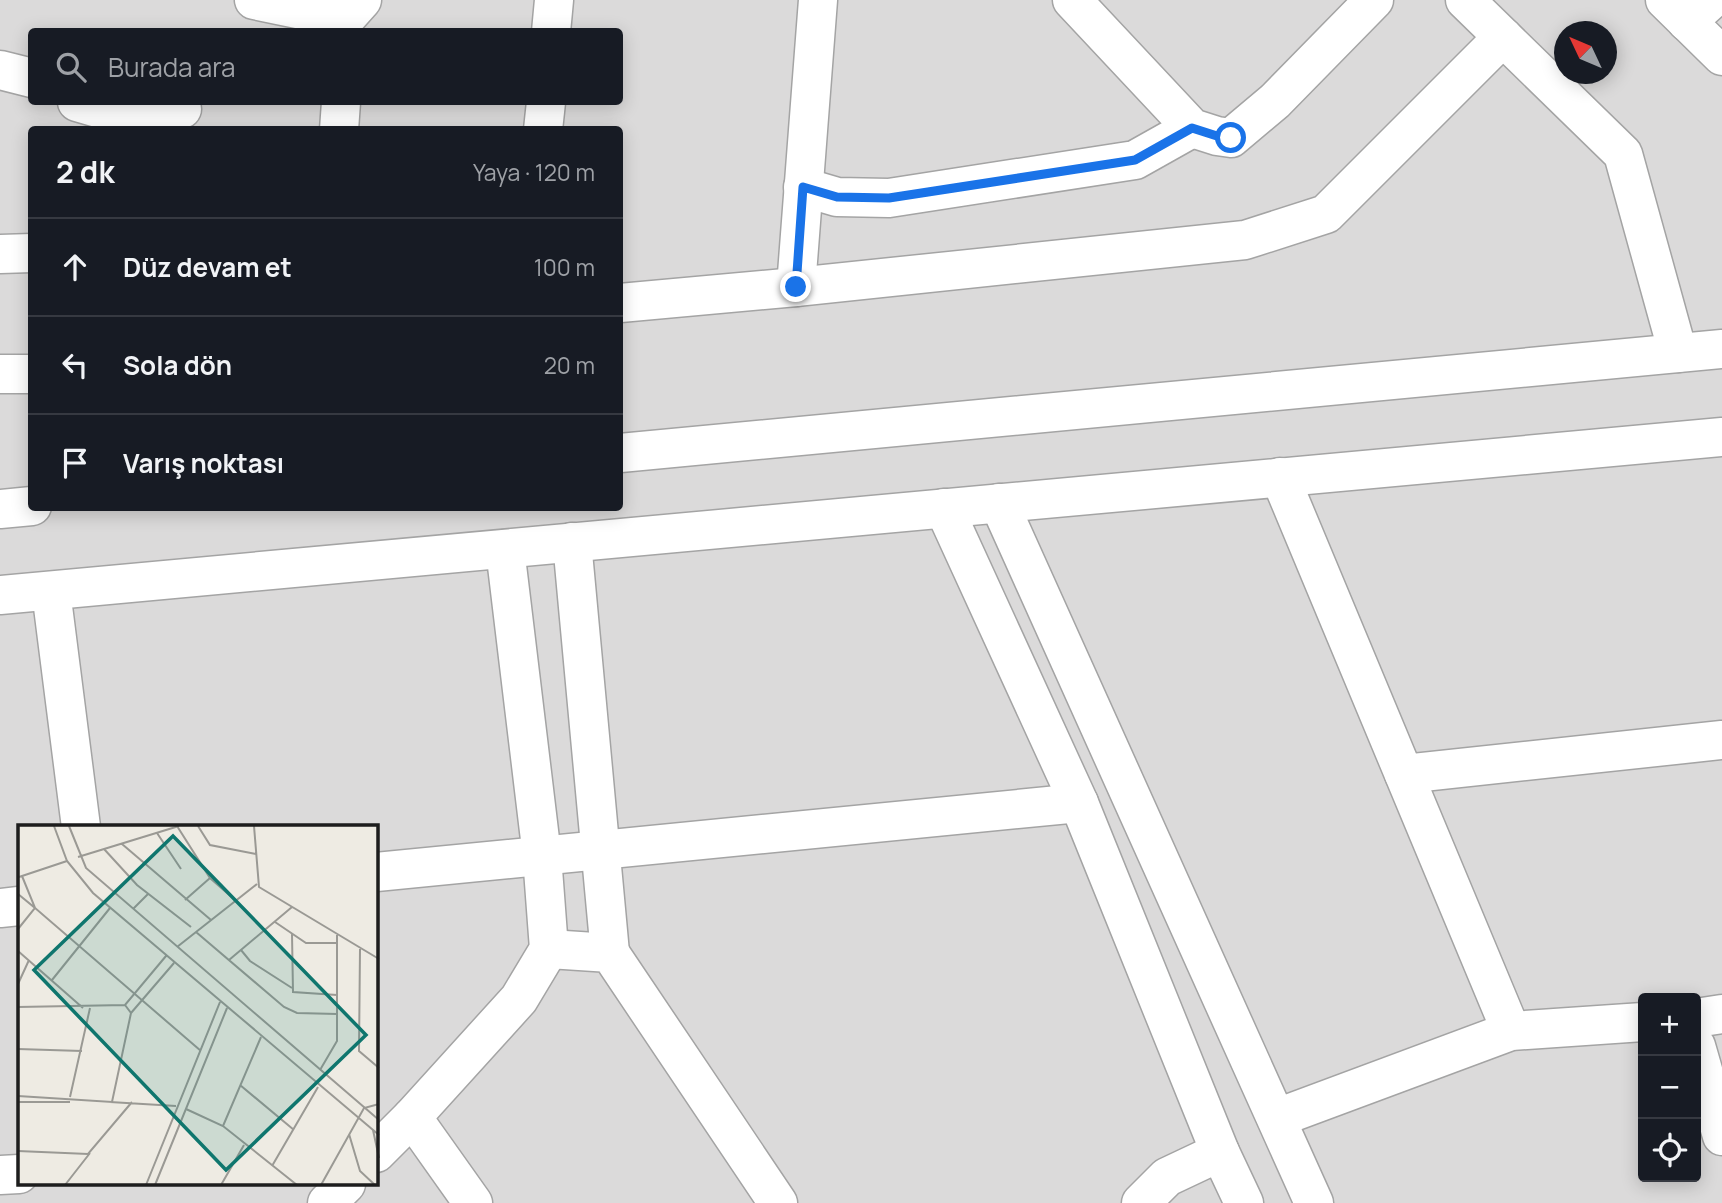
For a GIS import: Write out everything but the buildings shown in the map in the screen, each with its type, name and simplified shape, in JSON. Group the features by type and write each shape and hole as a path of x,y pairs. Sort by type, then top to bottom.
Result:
{"street":[{"path":"254,0 351,17"},
{"path":"551,28 554,0"},
{"path":"796,287 818,0"},
{"path":"1072,0 1192,128 1231,138 1275,101 1374,0"},
{"path":"1465,0 1622,154 1678,353"},
{"path":"1688,7 1722,57"},
{"path":"623,303 1245,240 1326,214 1503,37"},
{"path":"0,69 28,77"},
{"path":"87,105 101,109 182,109"},
{"path":"339,126 341,105"},
{"path":"543,126 546,105"},
{"path":"803,187 837,197 889,198 1135,160 1192,128"},
{"path":"0,254 28,253"},
{"path":"623,453 1722,349"},
{"path":"0,374 28,374"},
{"path":"0,595 1722,437"},
{"path":"1280,477 1511,1031"},
{"path":"999,503 1314,1203"},
{"path":"0,509 28,506"},
{"path":"944,508 1079,803 1220,1152 1244,1203"},
{"path":"572,542 610,953 778,1203"},
{"path":"378,1149 412,1117 520,999 549,949 542,856 505,549"},
{"path":"51,591 81,825"},
{"path":"1404,774 1722,740"},
{"path":"378,872 1079,803"},
{"path":"0,908 18,906"},
{"path":"549,949 610,953"},
{"path":"1701,1017 1722,1014"},
{"path":"1277,1118 1511,1031 1638,1022"},
{"path":"1699,1056 1722,1136"},
{"path":"412,1117 473,1203"},
{"path":"1140,1203 1167,1177 1220,1152"},
{"path":"0,1175 18,1174"},
{"path":"327,1203 344,1186"}],"shaded area":[{"path":"0,0 1722,0 1722,1203 0,1203"}],"route":[{"path":"796,287 803,187 837,197 889,198 1135,160 1192,128 1231,138"}]}
